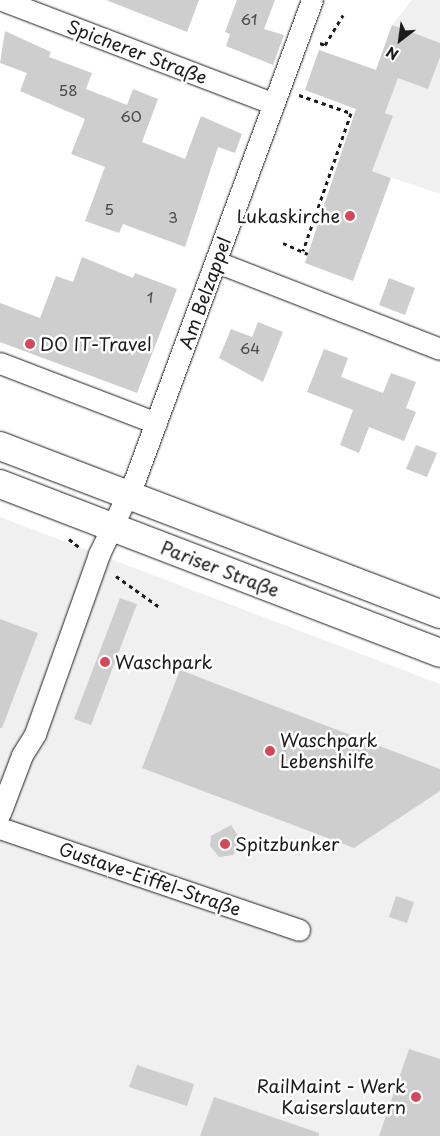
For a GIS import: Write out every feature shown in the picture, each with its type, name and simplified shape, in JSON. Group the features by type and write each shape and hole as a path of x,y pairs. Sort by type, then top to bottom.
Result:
{"main road":[{"name":"Pariser Straße","path":"0,446 440,614"},
{"name":"Pariser Straße","path":"0,484 440,653"}],"street":[{"name":"Spicherer Straße","path":"2,0 272,103"},
{"name":"Am Belzappel","path":"111,527 129,495 217,262 272,103 312,0"},
{"path":"217,262 440,349"},
{"path":"0,363 156,423"},
{"path":"0,813 22,755 35,734 111,527"},
{"name":"Gustave-Eiffel-Straße","path":"0,828 299,930"}],"path":[{"path":"303,251 352,113 311,99"},
{"path":"283,243 308,254"},
{"path":"113,570 118,579 158,606"}],"shaded area":[{"path":"412,0 440,0 440,194 372,171 393,116 385,113 390,101 363,91 356,109 305,90 319,50 376,70 392,25"},
{"path":"0,517 440,684 440,1136 0,1136"}],"building":[{"path":"106,0 199,0 187,32"},
{"path":"237,0 275,0 264,29 284,35 273,65 226,46 230,34 225,32"},
{"path":"392,25 440,43 440,57 428,89 398,78 385,113 393,116 372,171 391,178 353,281 305,263 356,109 305,90 319,50 376,70"},
{"path":"5,31 51,52 49,57 92,73 86,89 127,105 133,89 158,99 142,142 185,159 201,116 242,134 235,153 218,147 185,247 123,224 119,233 85,221 105,167 71,154 85,119 20,91 27,73 0,63"},
{"path":"82,257 133,278 135,273 177,289 137,393 0,342 0,303 40,318 56,276 73,282"},
{"path":"389,278 415,288 405,315 379,305"},
{"path":"258,322 283,332 263,382 219,358 231,329 252,337"},
{"path":"324,349 348,358 341,377 383,393 391,373 416,382 406,408 416,412 404,441 369,427 359,453 340,445 353,410 307,392"},
{"path":"416,445 437,453 427,477 406,469"},
{"name":"Waschpark","path":"120,598 137,604 91,725 74,719"},
{"path":"0,619 38,633 2,728 0,728"},
{"name":"Waschpark Lebenshilfe","path":"180,670 440,769 440,791 354,848 142,768"},
{"name":"Spitzbunker","path":"231,825 239,837 239,847 233,855 219,857 210,846 211,836"},
{"path":"396,896 414,902 407,923 389,917"},
{"name":"RailMaint - Werk Kaiserslautern","path":"409,1049 440,1059 440,1136 379,1136"},
{"path":"137,1065 194,1084 187,1106 129,1087"},
{"path":"214,1097 319,1133 319,1136 200,1136"}],"place":[{"name":"Lukaskirche","path":"350,216"},
{"name":"DO IT-Travel","path":"30,344"},
{"name":"Waschpark","path":"105,662"},
{"name":"Waschpark Lebenshilfe","path":"270,751"},
{"name":"Spitzbunker","path":"225,844"},
{"name":"RailMaint - Werk Kaiserslautern","path":"416,1097"}]}
